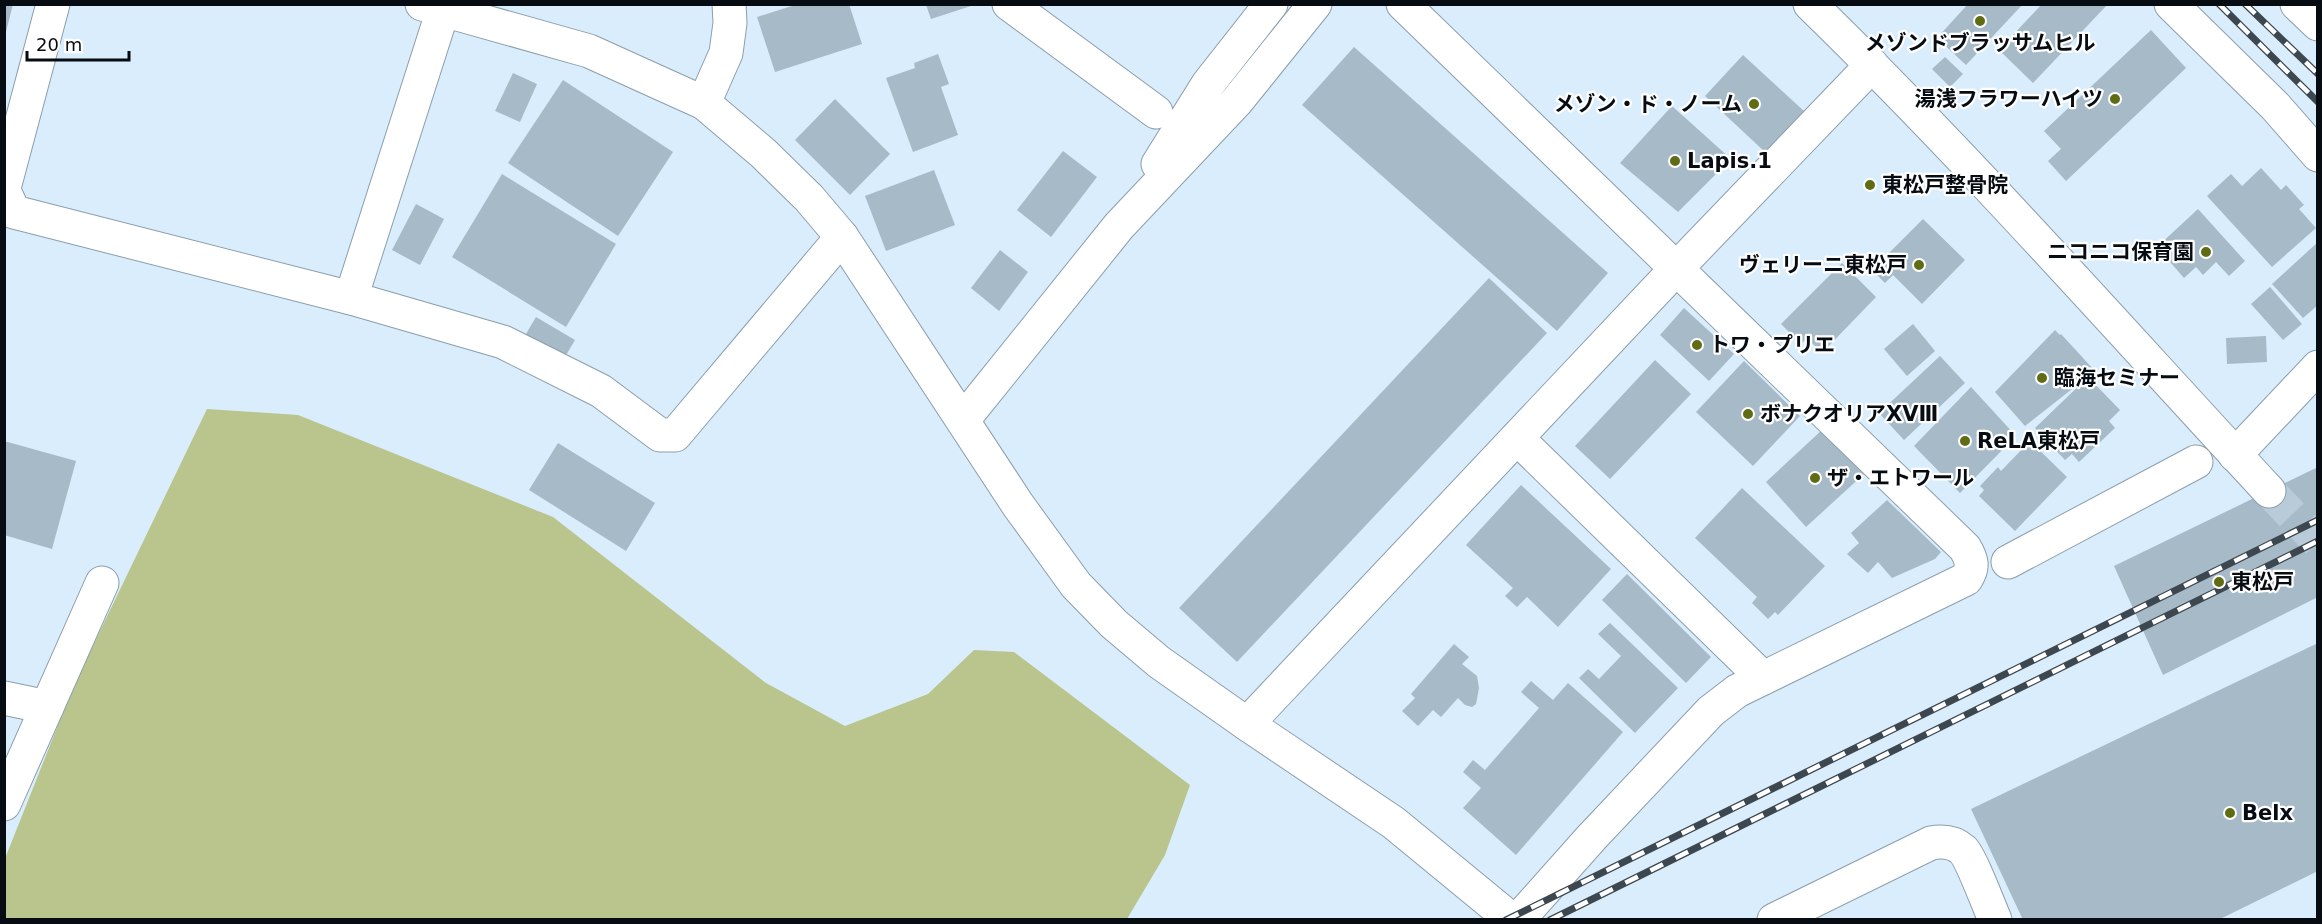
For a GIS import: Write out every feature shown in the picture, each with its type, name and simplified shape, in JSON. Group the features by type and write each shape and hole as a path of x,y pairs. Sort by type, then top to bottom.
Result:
{"street":[{"path":"53,4 4,190 14,212 351,298 503,342 601,391 660,435 675,435 842,237"},
{"path":"704,103 726,53 730,23 729,4"},
{"path":"1009,4 1156,112"},
{"path":"1119,226 1208,84 1271,4"},
{"path":"963,420 1119,226 1237,101 1315,4"},
{"path":"1403,4 1675,270 1965,548 1972,559 1971,571 1966,579 1737,691 1711,711 1592,837 1518,920"},
{"path":"1810,4 1872,65 2044,244 2269,491"},
{"path":"2171,4 2275,106 2318,154"},
{"path":"351,298 432,7 589,51 704,103 763,153 808,198 842,237 1018,505 1076,585 1114,624 1159,662 1394,823 1512,920"},
{"path":"1247,724 1675,270 1872,65"},
{"path":"2235,455 2318,367"},
{"path":"1517,438 1763,678"},
{"path":"2007,562 2196,462"},
{"path":"4,804 102,583"},
{"path":"4,698 47,707"},
{"path":"1774,920 1931,843 1940,842 1952,844 1963,851 1995,920"}],"green space":[{"path":"207,409 298,415 553,517 766,683 845,726 928,694 974,650 1014,652 1190,785 1165,855 1127,919 5,919 4,861 74,685"}],"building":[{"path":"4,4 13,4 5,36 4,35"},
{"path":"798,4 849,4 862,44 775,72 757,17"},
{"name":"メゾンドブラッサムヒル","path":"1968,4 2023,4 1966,65 1937,38"},
{"path":"2042,4 2108,4 2033,83 1999,50"},
{"path":"926,5 974,5 931,19"},
{"name":"湯浅フラワーハイツ","path":"2151,30 2186,68 2066,181 2048,161 2061,149 2044,131"},
{"path":"1354,47 1608,273 1557,331 1302,105"},
{"path":"938,54 949,84 941,87 958,135 913,152 886,78 915,68 914,63"},
{"name":"メゾン・ド・ノーム","path":"1743,55 1804,111 1766,153 1705,96"},
{"path":"1945,57 1963,74 1950,87 1932,69"},
{"path":"513,73 537,84 520,122 495,111"},
{"path":"563,80 673,152 618,236 508,163"},
{"path":"835,99 890,154 850,195 795,140"},
{"name":"Lapis.1","path":"1672,106 1731,159 1678,212 1620,163"},
{"path":"1063,151 1097,177 1051,237 1017,210"},
{"path":"2261,168 2281,190 2286,185 2304,205 2299,209 2316,228 2272,267 2207,196 2231,174 2242,186"},
{"path":"934,170 955,225 886,251 865,196"},
{"path":"502,174 616,244 566,327 452,257"},
{"path":"416,204 444,219 420,265 392,250"},
{"path":"2198,209 2245,261 2229,276 2216,262 2203,275 2196,267 2184,278 2157,247"},
{"name":"ヴェリーニ東松戸","path":"1923,219 1965,260 1922,304 1893,275 1885,283 1872,270"},
{"path":"2318,242 2318,305 2303,318 2272,284"},
{"path":"1000,250 1028,272 999,311 971,288"},
{"path":"1842,263 1876,297 1822,353 1807,338 1801,344 1781,324"},
{"path":"1489,278 1547,333 1237,662 1179,608"},
{"path":"2270,287 2302,324 2283,340 2251,304"},
{"name":"トワ・プリエ","path":"1684,308 1734,354 1709,381 1660,335"},
{"path":"536,317 575,340 562,362 523,339"},
{"path":"1913,324 1935,351 1907,376 1884,349"},
{"name":"臨海セミナー","path":"2055,330 2095,371 2025,426 1995,392"},
{"path":"2266,336 2267,362 2227,364 2226,338"},
{"path":"1940,356 1965,383 1904,440 1879,413"},
{"path":"1655,360 1691,394 1610,479 1575,446"},
{"name":"ボナクオリアXVⅢ","path":"1744,361 1800,416 1753,466 1696,412"},
{"path":"2088,377 2120,410 2109,421 2115,428 2079,462 2072,454 2065,460 2035,428"},
{"name":"ReLA東松戸","path":"1971,387 2016,436 1960,493 1914,446"},
{"name":"ザ・エトワール","path":"1823,429 1864,474 1806,527 1766,482"},
{"path":"4,441 76,461 52,549 4,535"},
{"path":"2030,441 2067,477 2015,531 1979,496 1984,490 1980,486 1998,467 2001,471"},
{"path":"558,443 655,503 626,551 529,490"},
{"name":"東松戸","path":"2318,467 2318,597 2163,675 2114,566"},
{"path":"1521,485 1611,569 1558,627 1527,597 1517,607 1505,596 1513,588 1466,545"},
{"path":"1742,488 1825,566 1778,615 1775,612 1768,619 1752,603 1757,597 1695,538"},
{"path":"1887,500 1941,552 1935,559 1892,578 1878,562 1868,573 1847,554 1859,543 1851,533"},
{"path":"1627,574 1711,657 1686,683 1602,600"},
{"path":"1610,623 1678,688 1635,733 1579,678 1588,669 1599,679 1621,656 1598,634"},
{"path":"2318,643 2318,871 2218,920 2023,920 1971,809"},
{"path":"1454,644 1469,657 1462,664 1477,676 1479,688 1476,704 1472,707 1465,705 1458,698 1441,717 1433,710 1418,726 1402,711 1415,698 1411,694"},
{"path":"1531,681 1553,700 1568,683 1623,732 1516,855 1463,808 1481,788 1463,772 1473,760 1485,770 1539,708 1521,692"}],"tunnel":[{"path":"2269,491 2318,542"}],"railway":[{"path":"2219,4 2318,102"},
{"path":"2245,4 2318,74"},
{"path":"1506,920 2318,520"},
{"path":"1550,920 2318,541"}],"place":[{"name":"メゾンドブラッサムヒル","path":"1980,21"},
{"name":"湯浅フラワーハイツ","path":"2115,99"},
{"name":"メゾン・ド・ノーム","path":"1754,104"},
{"name":"Lapis.1","path":"1675,161"},
{"name":"東松戸整骨院","path":"1870,185"},
{"name":"ニコニコ保育園","path":"2206,252"},
{"name":"ヴェリーニ東松戸","path":"1919,265"},
{"name":"トワ・プリエ","path":"1697,345"},
{"name":"臨海セミナー","path":"2042,378"},
{"name":"ボナクオリアXVⅢ","path":"1748,414"},
{"name":"ReLA東松戸","path":"1965,441"},
{"name":"ザ・エトワール","path":"1815,478"},
{"name":"東松戸","path":"2219,582"},
{"name":"Belx","path":"2230,813"}]}
